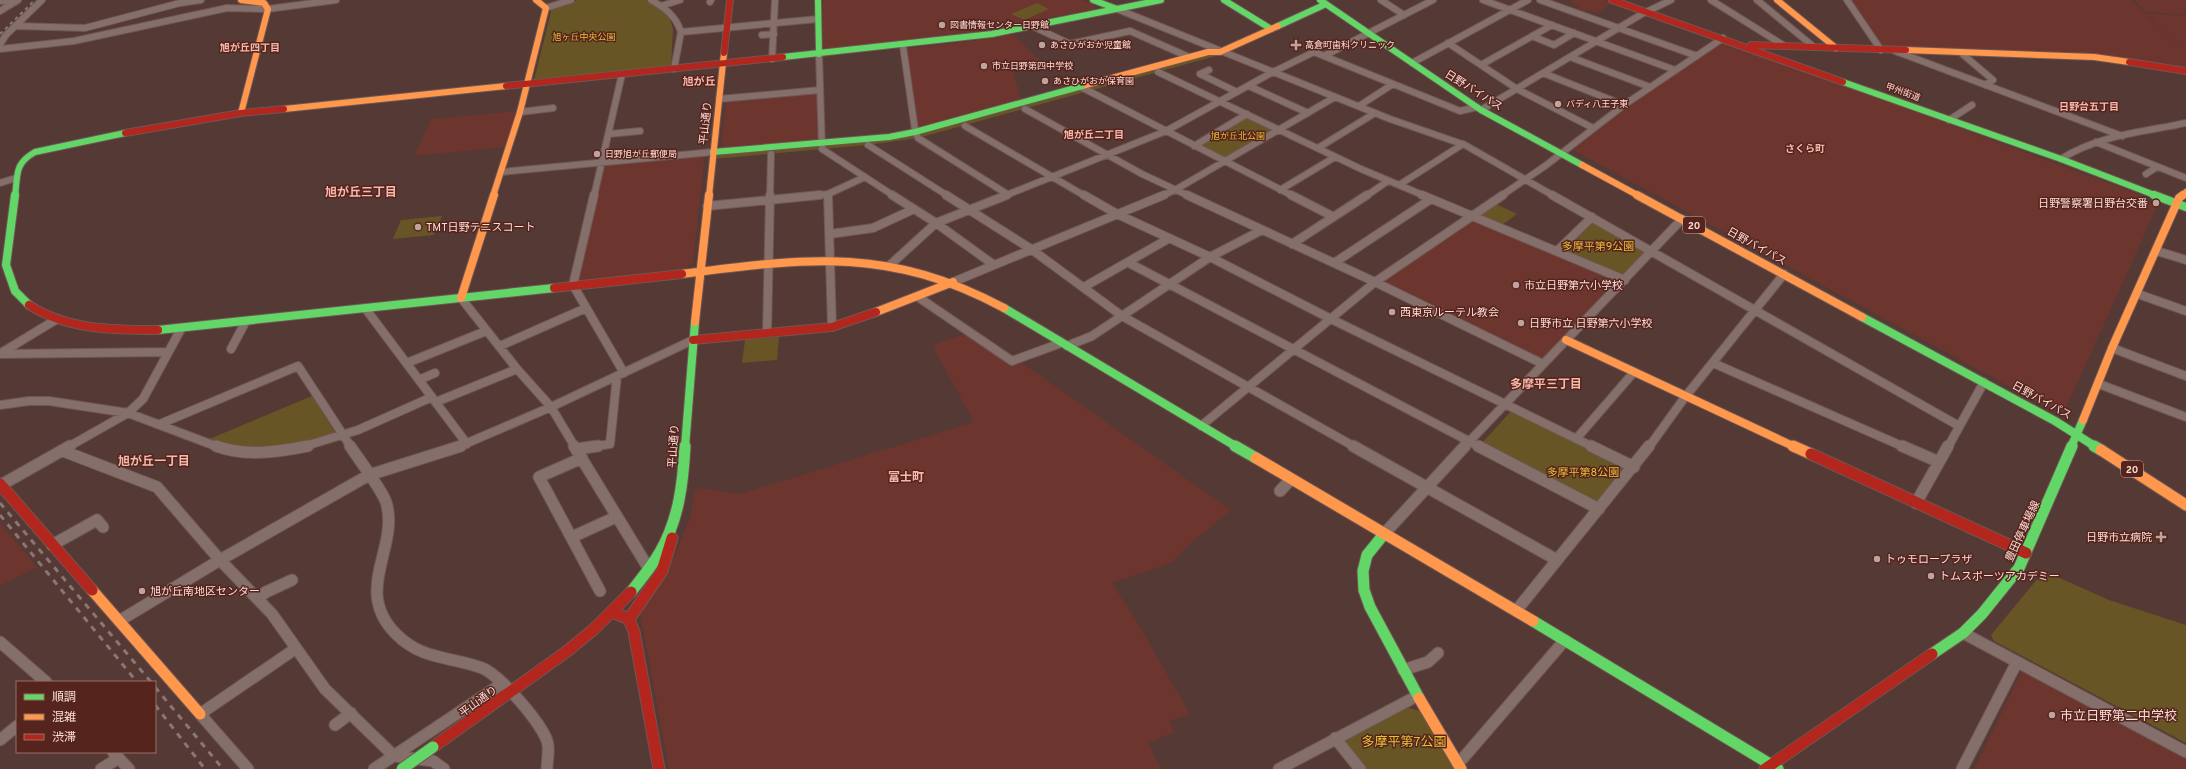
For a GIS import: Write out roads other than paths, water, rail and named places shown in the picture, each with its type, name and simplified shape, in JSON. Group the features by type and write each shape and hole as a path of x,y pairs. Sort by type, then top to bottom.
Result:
{"main road":[{"path":"241,0 264,3 268,9 241,113"},
{"path":"460,298 528,84 546,8 536,0"},
{"name":"平山通り","path":"402,769 579,643 614,613 649,569 673,529 680,507 682,490 693,340 730,0"},
{"path":"818,0 819,54"},
{"path":"1093,0 1117,9"},
{"path":"1161,0 963,39 241,113 147,128 35,152 20,160 3,266 18,295 36,309 57,319 98,328 117,330 181,329 700,271 769,264 831,260 863,261 890,265 953,282 988,299 1565,640 1771,767"},
{"path":"1224,0 1271,29"},
{"name":"甲州街道","path":"1612,0 1723,38 2061,159 2186,207"},
{"path":"1777,0 1836,48"},
{"path":"713,155 822,146 868,145 965,126 1025,109 1084,89 1158,72 1216,56 1220,52 1271,29 1323,2"},
{"name":"日野バイパス","path":"1323,2 1479,109 2078,434 2184,503"},
{"path":"1742,45 2094,57 2186,71"},
{"path":"713,155 772,154 889,137 916,135 1084,89 1189,57 1208,52 1220,52"},
{"name":"豊田停車場線","path":"1771,767 1963,633 1982,614 2019,568 2078,434 2112,348 2138,294 2179,198 2186,192"},
{"path":"693,340 832,327 918,297 953,282"},
{"path":"1566,340 1685,397 2026,553"},
{"path":"1,484 52,545 200,714"},
{"path":"629,619 659,576 670,550 673,529"},
{"path":"1384,534 1367,554 1363,570 1364,590 1370,607 1417,696 1459,766"},
{"path":"614,613 629,619"},
{"path":"629,619 635,639 659,769"}],"street":[{"path":"0,1 14,0"},
{"path":"0,11 18,0"},
{"path":"0,44 6,35 42,0"},
{"path":"16,26 85,28 173,5 201,0"},
{"path":"0,48 74,41 227,8 268,9 336,0"},
{"path":"546,8 571,0"},
{"path":"650,0 661,6 676,18 681,32 674,69"},
{"path":"661,6 680,0"},
{"path":"772,59 775,0"},
{"path":"1381,0 1404,15"},
{"path":"1324,56 1404,15 1423,2 1433,0"},
{"path":"1483,0 1675,70"},
{"path":"1412,63 1528,0"},
{"path":"1540,0 1698,56"},
{"path":"890,265 936,223 1166,131 1272,72 1314,52 1460,111 1479,109 1517,89 1646,12 1671,0"},
{"path":"1711,0 1783,46"},
{"path":"1758,0 1814,47"},
{"path":"1847,0 1881,50"},
{"path":"1117,9 1220,52 1375,113 1463,144 1959,426"},
{"path":"681,32 818,19"},
{"path":"1481,65 1552,25"},
{"path":"1032,26 1070,44 1130,31 1189,57"},
{"path":"1532,36 1554,45 1574,33"},
{"path":"762,35 774,34"},
{"path":"1202,426 1375,282 1562,154 1624,105 1723,38"},
{"path":"1448,43 1517,89 1593,128"},
{"path":"903,46 916,135 1007,194"},
{"path":"1895,50 2122,136"},
{"path":"1960,52 1993,80 1985,84"},
{"path":"819,54 822,146 865,177 936,223 994,265"},
{"path":"1570,57 1650,87"},
{"path":"1209,70 1200,74 1237,92"},
{"path":"1158,72 1335,157 1625,280"},
{"path":"1543,73 1624,105"},
{"path":"600,591 572,537 538,477 579,453 610,444 620,374 573,285 622,74"},
{"path":"1359,106 1393,84"},
{"path":"1249,86 1308,113"},
{"path":"1084,89 1332,216"},
{"path":"720,99 820,90"},
{"path":"953,282 1175,190 1335,97"},
{"path":"1949,120 1972,105"},
{"path":"520,112 553,108"},
{"path":"1025,109 1175,190 1375,282 1543,364"},
{"path":"1318,148 1375,113"},
{"path":"1194,146 1247,114"},
{"path":"2061,159 2074,150 2096,142 2186,123"},
{"path":"965,126 1117,214 1168,239 1210,257 1331,319 1634,467"},
{"path":"609,134 640,131"},
{"path":"2096,142 2186,178"},
{"path":"1399,185 1463,144"},
{"path":"868,145 1031,249 1122,316 1557,560"},
{"path":"767,333 772,154"},
{"path":"501,172 602,162 713,155"},
{"path":"1280,190 1335,157"},
{"path":"2146,174 2157,167"},
{"path":"707,206 828,194 865,177"},
{"path":"0,183 16,178"},
{"path":"1292,244 1388,180"},
{"path":"828,194 832,327"},
{"path":"1334,263 1431,199"},
{"path":"830,234 873,228 914,209"},
{"path":"1557,251 1592,217"},
{"path":"1384,534 1428,488 1469,441 1682,219"},
{"path":"918,297 1012,361 1092,336 1169,283 1210,257 1262,230"},
{"path":"1084,287 1129,263 1168,239"},
{"path":"2157,251 2186,260"},
{"path":"1129,263 1295,348 1599,509"},
{"path":"1516,611 1634,467 1685,397 1784,274"},
{"path":"2138,294 2186,311"},
{"path":"460,298 517,369 551,407 616,517 649,569"},
{"path":"365,308 467,444"},
{"path":"500,346 586,308"},
{"path":"57,319 0,354 168,352"},
{"path":"231,349 246,321"},
{"path":"1,484 63,451 128,413 143,399 181,329"},
{"path":"407,363 486,330"},
{"path":"119,621 220,560 369,475 467,444 551,407 693,340"},
{"path":"2112,348 2186,376"},
{"path":"1713,363 1939,462"},
{"path":"160,424 298,366 384,497 388,511 387,535 376,585 380,610 385,621 395,634 413,649 440,659 486,668 503,683 540,725 548,744 548,769"},
{"path":"0,405 29,401 49,401 128,413 226,450 244,453 296,450 345,436 434,400 517,369"},
{"path":"1576,439 1634,372"},
{"path":"419,380 436,373"},
{"path":"1916,503 1984,382"},
{"path":"2099,384 2186,417"},
{"path":"63,451 157,487 220,560 272,614 295,649 325,689 394,756 433,761 444,769"},
{"path":"1280,490 1291,479"},
{"path":"572,537 616,517"},
{"path":"52,545 97,520 103,527"},
{"path":"258,598 266,592 292,580"},
{"path":"1963,633 2186,752"},
{"path":"1459,766 1565,640"},
{"path":"0,642 45,681"},
{"path":"248,769 200,714 295,649"},
{"path":"1403,670 1428,662 1438,653"},
{"path":"1962,769 2017,662"},
{"path":"374,769 503,683"},
{"path":"1279,769 1335,738 1417,696"},
{"path":"335,725 350,713"},
{"path":"0,739 16,727"},
{"path":"1335,738 1360,769"},
{"path":"101,769 116,755 129,769"}],"railway":[{"path":"0,34 35,0"},
{"path":"0,503 150,681"},
{"path":"0,515 136,681"},
{"path":"156,688 223,769"},
{"path":"156,706 205,769"}],"place":[{"name":"図書情報センター日野館","path":"942,25"},
{"name":"あさひがおか児童館","path":"1042,45"},
{"name":"高倉町歯科クリニック","path":"1296,45"},
{"name":"市立日野第四中学校","path":"984,66"},
{"name":"あさひがおか保育園","path":"1045,81"},
{"name":"バディ八王子東","path":"1558,104"},
{"name":"日野旭が丘郵便局","path":"597,154"},
{"name":"日野警察署日野台交番","path":"2156,203"},
{"name":"TMT日野テニスコート","path":"418,227"},
{"name":"市立日野第六小学校","path":"1516,285"},
{"name":"西東京ルーテル教会","path":"1392,312"},
{"name":"日野市立 日野第六小学校","path":"1521,323"},
{"name":"日野市立病院","path":"2161,537"},
{"name":"トゥモロープラザ","path":"1877,559"},
{"name":"トムスポーツアカデミー","path":"1931,576"},
{"name":"旭が丘南地区センター","path":"142,591"},
{"name":"市立日野第二中学校","path":"2052,715"}],"district":[{"name":"旭が丘四丁目","path":"250,47"},
{"name":"旭が丘","path":"699,81"},
{"name":"日野台五丁目","path":"2089,106"},
{"name":"旭が丘二丁目","path":"1094,134"},
{"name":"さくら町","path":"1805,148"},
{"name":"旭が丘三丁目","path":"361,192"},
{"name":"多摩平三丁目","path":"1546,384"},
{"name":"旭が丘一丁目","path":"154,461"},
{"name":"富士町","path":"906,477"}],"park label":[{"name":"旭ヶ丘中央公園","path":"584,37"},
{"name":"旭が丘北公園","path":"1238,136"},
{"name":"多摩平第9公園","path":"1598,246"},
{"name":"多摩平第8公園","path":"1583,472"},
{"name":"多摩平第7公園","path":"1404,741"}]}
